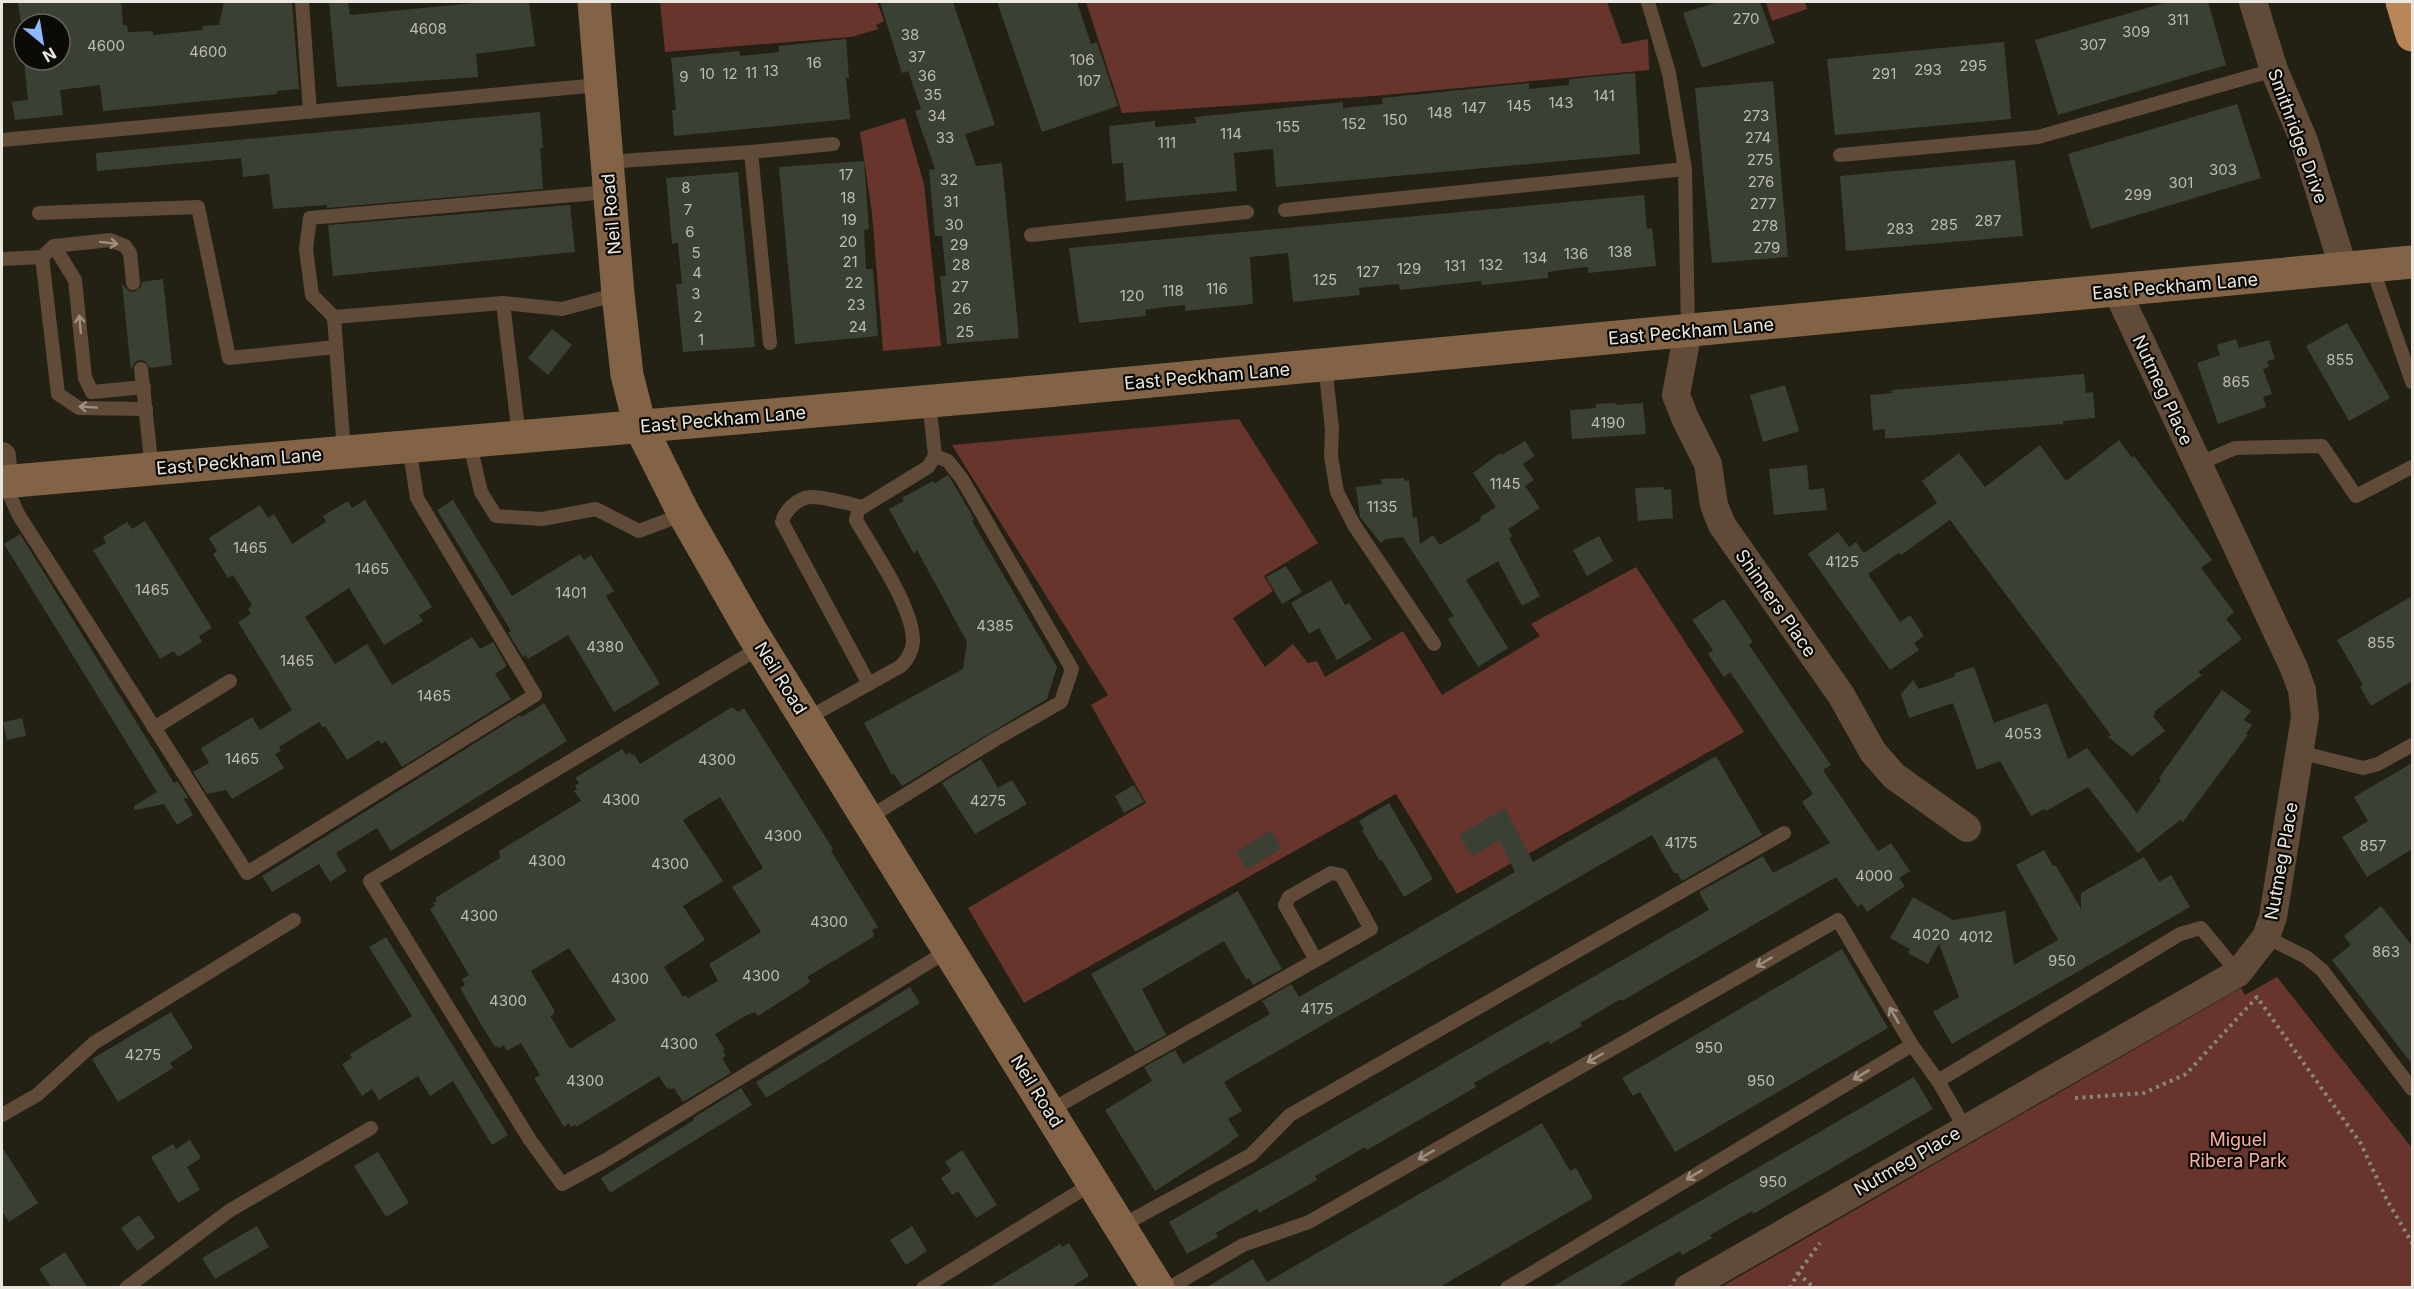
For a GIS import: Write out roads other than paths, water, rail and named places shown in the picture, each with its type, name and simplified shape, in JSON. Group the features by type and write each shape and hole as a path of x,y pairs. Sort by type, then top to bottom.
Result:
{"highway":[{"path":"2402,2 2412,35"}],"street":[{"name":"Neil Road","path":"594,2 599,85 618,294 627,375 640,426 684,514 761,646 1158,1287"},
{"name":"Smithridge Drive","path":"2253,2 2274,70 2358,269"},
{"name":"East Peckham Lane","path":"2,473 152,469 929,401 2358,269 2412,262"},
{"name":"Nutmeg Place","path":"1688,1287 2238,973 2266,937 2273,917 2305,717 2302,690 2294,668 2117,291"},
{"name":"Shinners Place","path":"1688,331 1676,395 1708,464 1714,505 1722,525 1841,695 1873,752 1894,776 1967,828"}],"lane":[{"path":"302,2 310,111"},
{"path":"1648,2 1669,73 1685,170 1688,331"},
{"path":"1840,155 2038,137 2274,70"},
{"path":"2,140 599,85"},
{"path":"344,452 334,317 312,295 306,249 310,218 607,177 751,152 833,144"},
{"path":"751,152 770,343"},
{"path":"1285,210 1685,170"},
{"path":"39,213 198,207 229,358 336,348"},
{"path":"1031,235 1247,212"},
{"path":"2,259 42,257 54,246 110,240 125,246 130,253 133,283"},
{"path":"54,246 75,280 85,378 92,392 144,387"},
{"path":"42,257 58,394 79,408 146,409"},
{"path":"2358,269 2412,382"},
{"path":"334,317 503,303 562,309 618,294"},
{"path":"503,303 519,436"},
{"path":"1325,365 1332,429 1331,456 1337,492 1354,525 1434,644"},
{"path":"141,369 152,469"},
{"path":"806,719 901,666 909,657 913,642 906,609 856,520 858,510 928,467 934,456 929,401"},
{"path":"470,440 481,492 496,516 542,519 596,509 639,531 684,514"},
{"path":"2,473 18,514 247,873 535,695 417,498 409,446"},
{"path":"2198,464 2235,447 2322,446 2356,496 2412,467"},
{"path":"867,818 1060,702 1072,669 962,479 948,462 934,456"},
{"path":"863,507 809,497 792,506 785,513 782,522 869,684"},
{"path":"761,646 370,880 524,1130 562,1184 606,1161 949,950"},
{"path":"154,728 230,681"},
{"path":"2299,752 2363,768 2378,764 2412,745"},
{"path":"1121,1227 1251,1155 1290,1115 1784,833"},
{"path":"1049,1111 1316,960 1371,928 1341,875 1330,873 1289,897 1285,905 1316,960"},
{"path":"2,1115 37,1095 94,1043 294,920"},
{"path":"1169,1287 1243,1245 1309,1222 1838,920 1912,1045 1938,1081 1965,1128"},
{"path":"1938,1081 2180,934 2201,928 2238,973"},
{"path":"2266,937 2307,957 2322,970 2412,1089"},
{"path":"1507,1287 1912,1045"},
{"path":"126,1287 229,1211 370,1128"},
{"path":"923,1287 1094,1183"}],"park label":[{"name":"Miguel Ribera Park","path":"2238,1149"}]}
